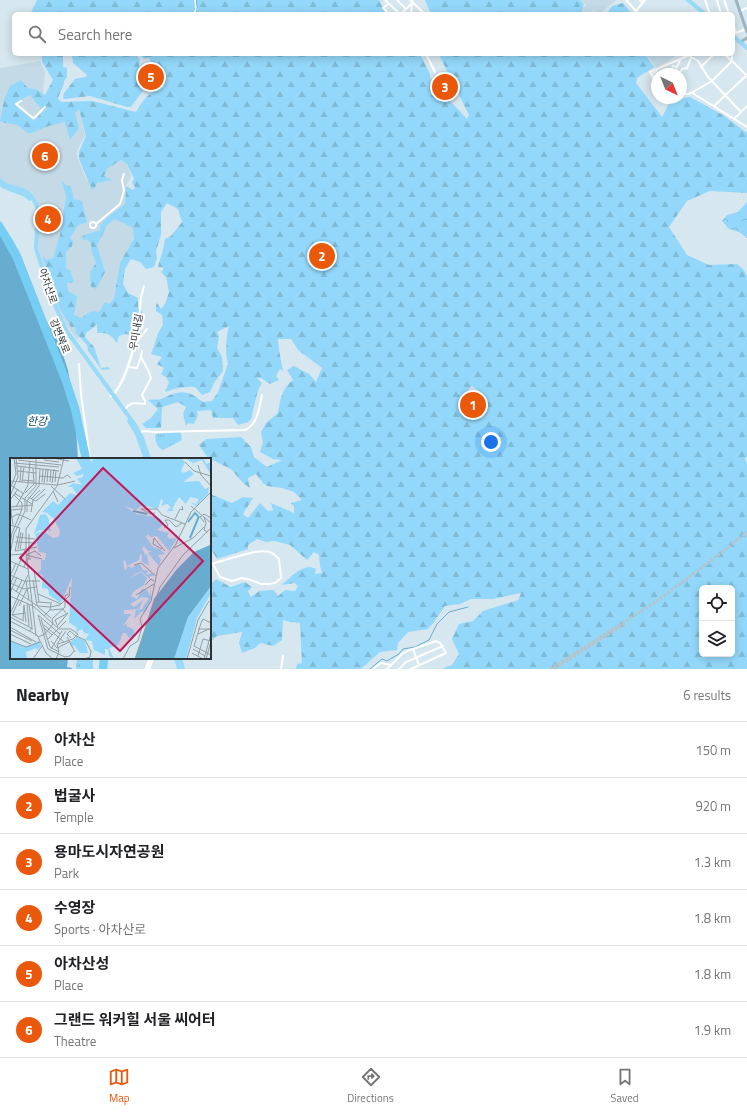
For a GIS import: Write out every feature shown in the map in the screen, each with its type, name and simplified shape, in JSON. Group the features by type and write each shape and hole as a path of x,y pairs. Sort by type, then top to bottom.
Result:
{"highway":[{"name":"강변북로","path":"0,224 12,243 64,381 73,409 84,458"},
{"name":"강변북로","path":"0,232 22,269 68,381 77,408 89,458"},
{"path":"101,669 102,659"},
{"path":"105,669 106,659"}],"main road":[{"path":"688,0 703,12"},
{"path":"736,0 746,29"},
{"path":"735,35 747,48"},
{"path":"740,42 747,38"},
{"name":"아차산로","path":"0,180 7,186 26,191 32,196 38,207 36,248 59,317 66,330 137,431"},
{"name":"아차산로","path":"0,184 8,189 29,197 34,204 36,219 34,248 40,270 58,320 65,332 124,410 137,431 148,458"},
{"path":"176,659 179,669"},
{"path":"180,659 183,669"}],"street":[{"path":"195,0 195,12"},
{"path":"385,0 398,12"},
{"path":"397,0 406,9"},
{"path":"626,0 636,12"},
{"path":"640,0 643,3"},
{"path":"638,12 646,0"},
{"path":"706,0 709,12"},
{"path":"717,0 721,12"},
{"path":"724,0 728,12"},
{"path":"402,12 412,1"},
{"path":"411,12 412,1"},
{"path":"412,1 423,12"},
{"path":"387,12 383,8 388,3"},
{"path":"740,11 747,8"},
{"path":"735,34 746,29"},
{"path":"427,56 435,72"},
{"path":"660,68 689,56"},
{"path":"701,67 712,56"},
{"path":"714,106 747,75 726,56"},
{"path":"687,94 694,92 712,81 732,61 732,56"},
{"path":"687,68 691,58 698,61 708,78 741,112"},
{"path":"672,68 673,66 677,67 680,60"},
{"path":"694,92 694,94 747,127"},
{"path":"21,101 16,104 33,118 45,107"},
{"path":"734,119 747,106"},
{"path":"96,224 120,204 124,191 122,180 124,174"},
{"name":"우미내길","path":"112,395 116,392 128,367 135,344 133,334 139,319 144,286"},
{"path":"135,344 147,329"},
{"path":"128,367 137,368 142,351"},
{"path":"124,410 128,405 137,402 143,405 145,404 145,400 142,395 151,378 141,357"},
{"path":"79,364 89,458"},
{"path":"137,431 245,430 253,424 257,417 262,395"},
{"path":"262,550 271,553 279,559 280,578 275,584 261,584 242,578 232,581 220,577 211,564 234,556 262,550"},
{"path":"387,669 402,654 413,649 436,641 443,646 446,653 411,669"},
{"path":"399,669 406,662 443,646"},
{"path":"413,649 419,665"},
{"path":"280,669 283,656"},
{"path":"148,669 151,659"},
{"path":"373,669 381,663 391,665"}],"shaded area":[{"path":"581,0 616,0 601,12 596,12 594,10 592,12 584,12 582,10 586,5"},
{"path":"647,56 676,56 656,68"},
{"path":"40,61 45,72 43,93 45,107 74,108 79,111 85,135 77,151 77,157 87,181 121,160 127,164 131,176 126,186 125,204 137,231 120,263 114,298 77,339 68,328 56,306 38,248 39,206 36,201 2,181 0,178 0,68"}],"green space":[{"path":"37,0 379,0 385,12 31,12"},
{"path":"425,0 580,0 584,4 583,12 430,12"},
{"path":"623,3 630,12 608,12 612,6"},
{"path":"42,56 63,56 63,67 67,68 67,77 64,81 58,99 62,102 92,101 136,112 147,96 164,87 164,82 160,74 153,72 150,67 153,65 149,58 144,59 142,56 421,56 430,74 431,88 454,105 467,119 469,115 440,56 646,56 654,67 637,78 636,83 662,117 669,104 687,104 687,97 690,97 723,115 747,133 747,193 710,191 687,201 669,227 687,255 709,265 737,264 744,270 747,276 747,457 745,458 747,464 747,669 441,669 452,665 459,654 452,639 459,624 473,621 483,611 518,600 521,593 493,599 471,599 460,604 445,606 428,629 408,632 398,643 397,650 380,652 361,669 296,669 297,664 302,663 300,623 283,620 282,640 273,646 260,643 255,648 242,653 239,643 242,632 217,636 211,641 211,584 216,579 231,587 245,582 252,587 248,591 251,597 259,591 274,590 278,596 285,590 295,591 298,586 295,583 282,585 302,569 312,567 316,569 315,574 322,573 319,555 314,552 307,560 290,545 274,541 266,542 257,539 248,545 248,549 217,559 211,551 211,494 232,503 243,497 253,498 243,514 248,518 260,503 268,511 273,510 271,503 294,513 294,506 291,503 302,500 294,492 282,488 267,486 256,474 248,478 250,488 243,483 231,469 211,459 211,458 208,458 199,445 206,439 241,437 251,447 254,457 267,467 282,460 273,459 260,452 263,442 261,432 266,423 278,413 284,391 293,380 287,370 294,366 309,374 316,382 322,368 298,350 291,339 278,339 283,371 280,369 276,376 279,380 270,384 261,378 257,378 262,383 258,390 251,419 248,422 238,425 233,418 213,418 211,410 197,411 198,415 194,424 188,423 186,426 183,414 186,407 178,402 162,407 161,428 146,428 142,424 151,418 158,409 148,400 160,399 175,393 184,392 195,396 203,402 212,401 218,392 228,364 226,353 229,326 217,332 219,336 217,348 222,357 223,371 214,383 210,392 202,395 195,387 191,387 165,392 169,382 166,377 161,374 164,368 157,364 162,357 151,354 158,333 163,325 162,315 156,311 156,304 157,303 161,309 165,304 169,292 166,277 161,272 164,268 158,267 165,239 171,236 182,222 178,209 167,203 161,212 161,235 156,251 157,258 154,267 146,269 140,262 131,259 125,269 123,284 128,293 138,298 138,309 142,311 141,323 138,328 130,335 125,334 119,336 117,343 109,335 97,333 97,324 86,333 85,337 94,347 101,368 108,367 110,369 102,370 88,351 87,345 76,333 75,327 71,327 59,307 42,255 46,260 53,258 60,235 66,197 62,181 71,187 74,199 82,201 87,222 77,226 70,238 73,241 72,246 66,252 66,268 70,270 74,282 67,283 68,291 77,296 74,315 82,318 90,312 99,312 105,302 109,304 114,298 120,263 134,238 133,228 115,219 106,226 97,245 105,272 96,289 91,287 90,272 96,263 92,253 91,244 87,239 84,240 81,238 86,234 100,230 100,226 105,219 125,204 126,186 133,190 135,187 132,183 134,179 127,164 121,160 107,169 104,176 112,180 97,183 95,188 92,190 79,159 79,152 86,136 79,110 75,113 79,128 70,140 65,122 28,133 17,125 0,121 4,100 10,86 21,80 28,88 36,89 45,95 53,80 42,62","holes":["30,95 43,111 34,121 14,104","472,386 480,392 478,393 484,408 478,414 471,413 468,390"]},
{"path":"72,56 137,56 140,60 138,77 147,85 131,107 90,96 65,99 63,98 64,93 75,79 87,76 73,63"},
{"path":"143,63 156,77 159,83 161,83 161,85 149,89 147,87 140,76 140,67"},
{"path":"747,202 747,238 739,232 729,229 722,221 727,215 738,212"},
{"path":"180,432 182,440 163,450 156,443 156,434"},
{"path":"77,659 93,659 93,669 76,669"}],"water":[{"name":"한강","path":"0,221 21,256 46,320 56,336 68,370 75,413 78,458 10,458 10,659 68,659 67,667 72,669 0,669"}],"waterway":[{"path":"196,0 197,7 196,12"},
{"path":"370,669 382,659 387,661 399,654 403,649 415,647 429,640 437,624 449,612 468,607"}],"tunnel":[{"path":"550,669 654,603 747,532"},
{"path":"554,669 626,623"}],"place":[{"name":"아차산성","path":"151,77"},
{"name":"용마도시자연공원","path":"445,87"},
{"name":"그랜드 워커힐 서울 씨어터","path":"45,156"},
{"name":"수영장","path":"48,219"},
{"name":"법굴사","path":"322,256"},
{"name":"아차산","path":"473,405"}]}
